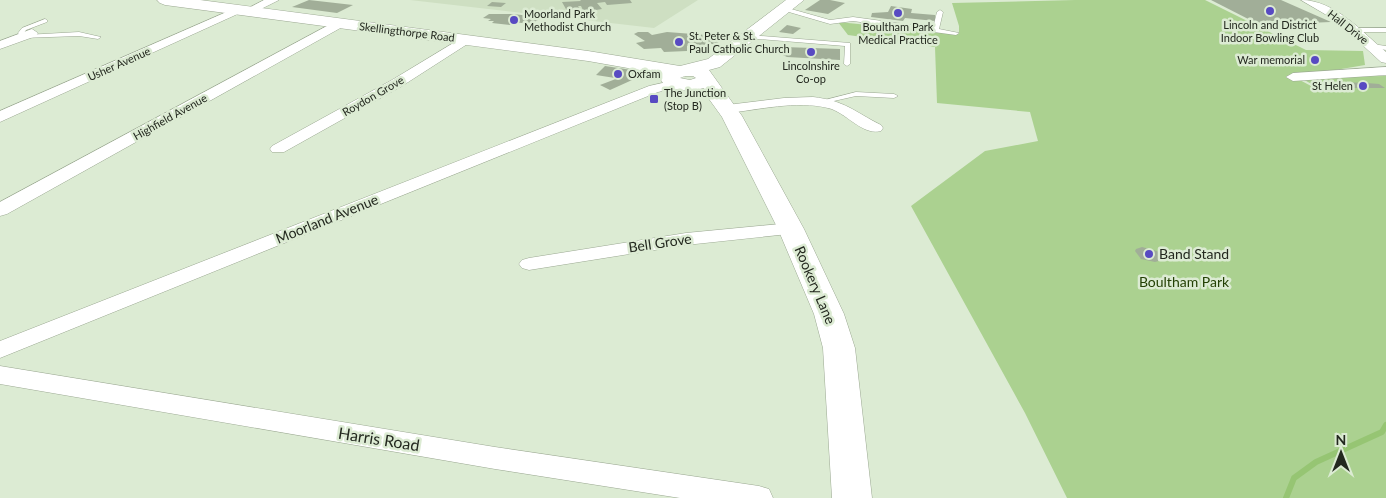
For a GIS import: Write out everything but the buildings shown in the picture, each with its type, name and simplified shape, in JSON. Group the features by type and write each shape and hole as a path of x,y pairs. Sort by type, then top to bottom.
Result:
{"street":[{"name":"Skellingthorpe Road","path":"165,0 465,40 591,54 650,65 694,80"},
{"name":"Usher Avenue","path":"0,117 243,11 274,0"},
{"name":"Hall Drive","path":"1307,0 1339,18 1386,59"},
{"path":"694,80 790,5"},
{"name":"Highfield Avenue","path":"0,210 340,23"},
{"path":"0,46 27,35"},
{"name":"Roydon Grove","path":"278,149 397,83 465,40"},
{"path":"0,46 17,50"},
{"path":"1293,76 1386,71"},
{"name":"Moorland Avenue","path":"0,350 654,89 694,80 810,101 824,101"},
{"name":"Rookery Lane","path":"694,80 791,229 829,314 839,348 852,498"},
{"path":"824,101 841,107 875,128"},
{"name":"Bell Grove","path":"529,264 686,238 791,229"},
{"name":"Harris Road","path":"0,376 485,456 759,498"}],"lane":[{"path":"790,5 830,22 853,19 956,33"},
{"path":"936,30 940,12"},
{"path":"45,21 24,29 21,33 27,35 79,34 98,37"},
{"path":"1354,30 1386,30"},
{"path":"747,38 763,42 766,46"},
{"path":"747,38 848,44 847,64"},
{"path":"1372,46 1386,48"},
{"path":"824,101 856,94 894,96"}],"shaded area":[{"path":"410,0 698,0 654,28"}],"green space":[{"name":"Boultham Park","path":"1075,0 1205,0 1306,50 1363,51 1365,65 1294,77 1313,87 1317,87 1299,77 1386,76 1386,498 1067,498 1025,413 911,206 985,151 1038,141 1030,112 937,103 935,47 848,35 838,22 959,34 959,26 952,3"}],"waterway":[{"path":"1286,498 1294,478 1316,462 1382,432 1386,425"}],"place":[{"name":"Lincoln and District Indoor Bowling Club","path":"1270,11"},
{"name":"Boultham Park Medical Practice","path":"898,13"},
{"name":"Moorland Park Methodist Church","path":"514,20"},
{"name":"St. Peter & St. Paul Catholic Church","path":"679,42"},
{"name":"Lincolnshire Co-op","path":"811,52"},
{"name":"War memorial","path":"1315,60"},
{"name":"Oxfam","path":"618,74"},
{"name":"St Helen","path":"1363,86"},
{"name":"The Junction (Stop B)","path":"654,99"},
{"name":"Band Stand","path":"1149,254"}]}
